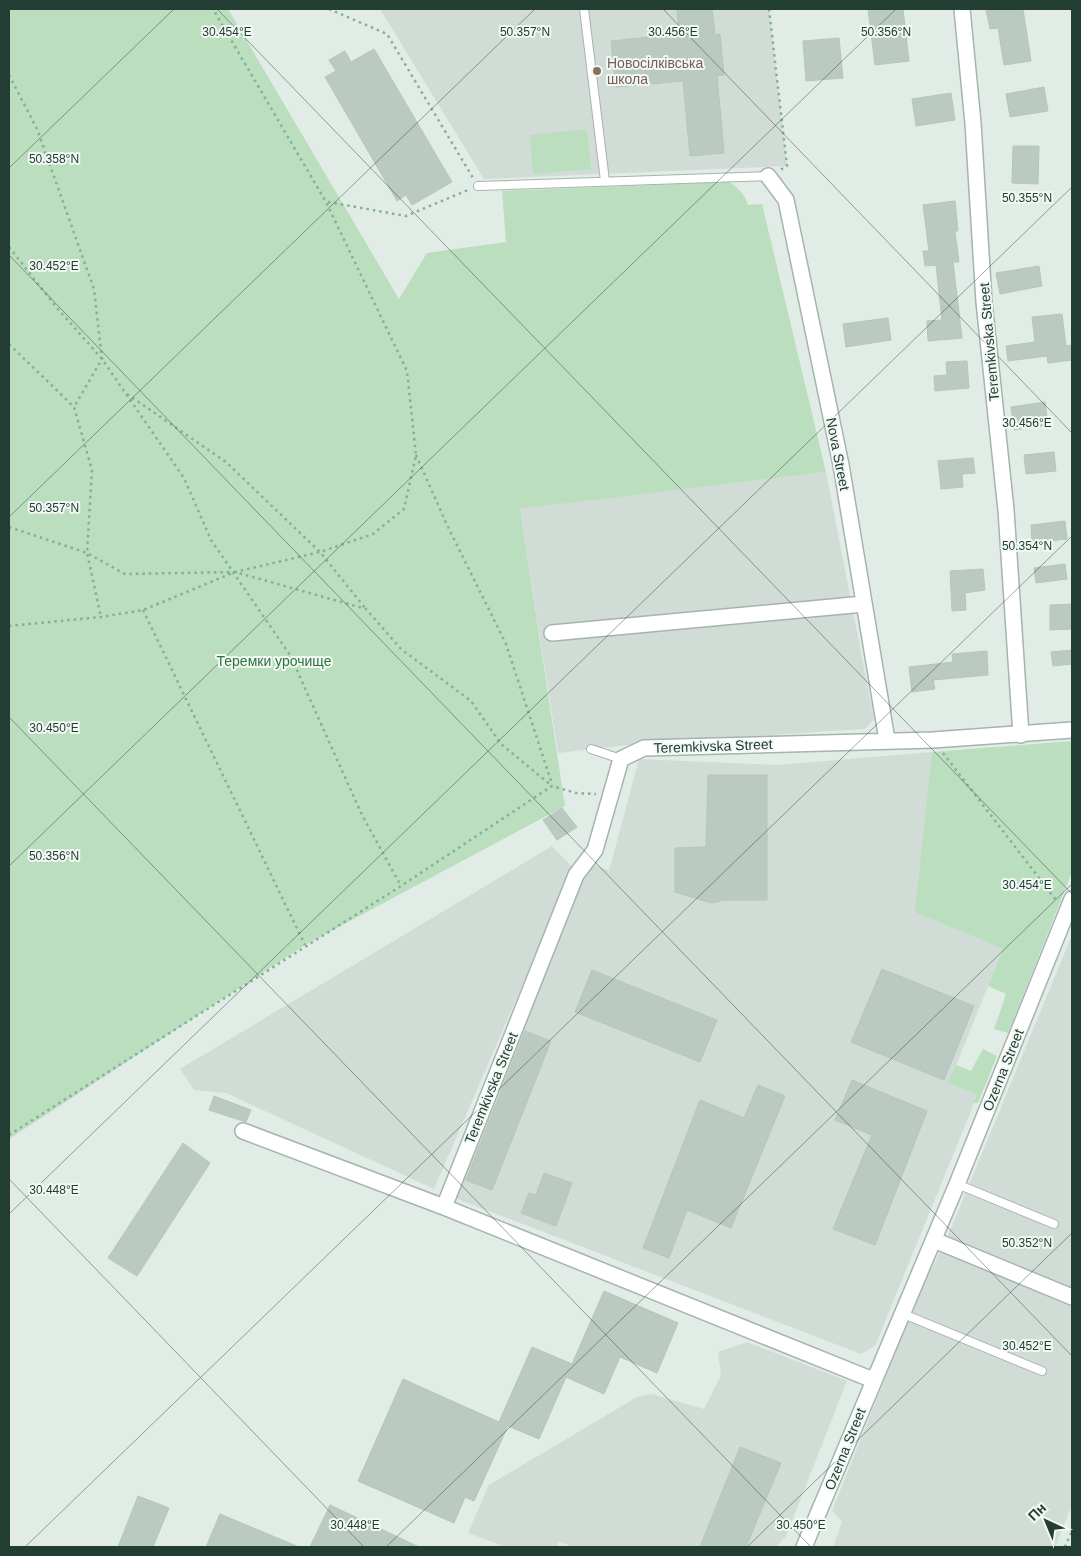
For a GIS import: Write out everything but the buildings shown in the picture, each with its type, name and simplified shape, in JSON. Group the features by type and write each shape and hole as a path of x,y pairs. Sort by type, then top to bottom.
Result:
{"street":[{"name":"Teremkivska Street","path":"962,9 984,302 1006,510 1021,735"},
{"name":"Nova Street","path":"768,176 786,200 841,465 887,740"},
{"path":"552,633 864,604"},
{"name":"Teremkivska Street","path":"444,1207 576,875 595,850 621,759 644,748 933,740 1072,730"},
{"name":"Ozerna Street","path":"804,1547 901,1313 934,1240 1070,910"},
{"path":"243,1131 444,1207 873,1380"},
{"path":"934,1240 1072,1297"}],"lane":[{"path":"584,9 604,180"},
{"path":"478,186 604,180 768,176"},
{"path":"591,749 621,759"},
{"path":"957,1184 1054,1224"},
{"path":"901,1313 1042,1371"}],"path":[{"path":"213,9 326,202 407,371 416,455 446,525 506,644 552,786"},
{"path":"326,202 406,216 478,186 387,34 329,9"},
{"path":"768,176 786,166 769,9"},
{"path":"9,75 37,130 94,289 102,359 74,407"},
{"path":"9,247 57,308 102,359 184,478 212,540 290,655 362,815 401,886"},
{"path":"9,344 74,407 92,470 87,553 101,617"},
{"path":"125,394 226,462 320,552 401,649 471,701 501,744 552,786 576,793 610,795"},
{"path":"9,626 101,617 143,610 235,572 320,552 373,534 404,509 416,455"},
{"path":"9,527 87,553 125,574 235,572 366,609"},
{"path":"143,610 306,945"},
{"path":"933,740 1070,910"},
{"path":"9,1135 401,886 552,786"},
{"path":"1065,1547 1072,1531"}],"shaded area":[{"name":"Новосілківська школа","path":"380,9 769,9 787,166 484,179"},
{"path":"826,472 874,719 865,729 645,743 558,753 520,509"},
{"path":"932,752 916,912 1003,949 949,1083 978,1094 875,1346 861,1354 455,1198 581,879 594,864 609,871 639,759 777,765"},
{"path":"552,846 573,868 434,1189 226,1093 194,1090 180,1069"},
{"path":"1072,935 1072,1505 1055,1547 833,1547 842,1522 832,1511 916,1301 952,1226"},
{"path":"747,1342 847,1381 786,1536 776,1547 574,1547 559,1542 556,1547 506,1547 468,1533 489,1485 637,1397 651,1394 704,1409 721,1375 718,1352"}],"green space":[{"name":"Теремки урочище","path":"9,9 228,9 399,299 427,253 506,242 502,191 729,182 741,192 748,205 762,204 826,472 520,509 565,806 305,945 9,1139"},
{"path":"587,129 591,169 533,174 530,135"},
{"path":"1072,741 1072,872 1008,1033 994,1029 1006,994 988,986 1003,949 915,912 932,752"},
{"path":"983,1049 997,1056 978,1103 974,1103 977,1094 948,1083 956,1065 971,1071"}],"place":[{"name":"Новосілківська школа","path":"597,71"}]}
